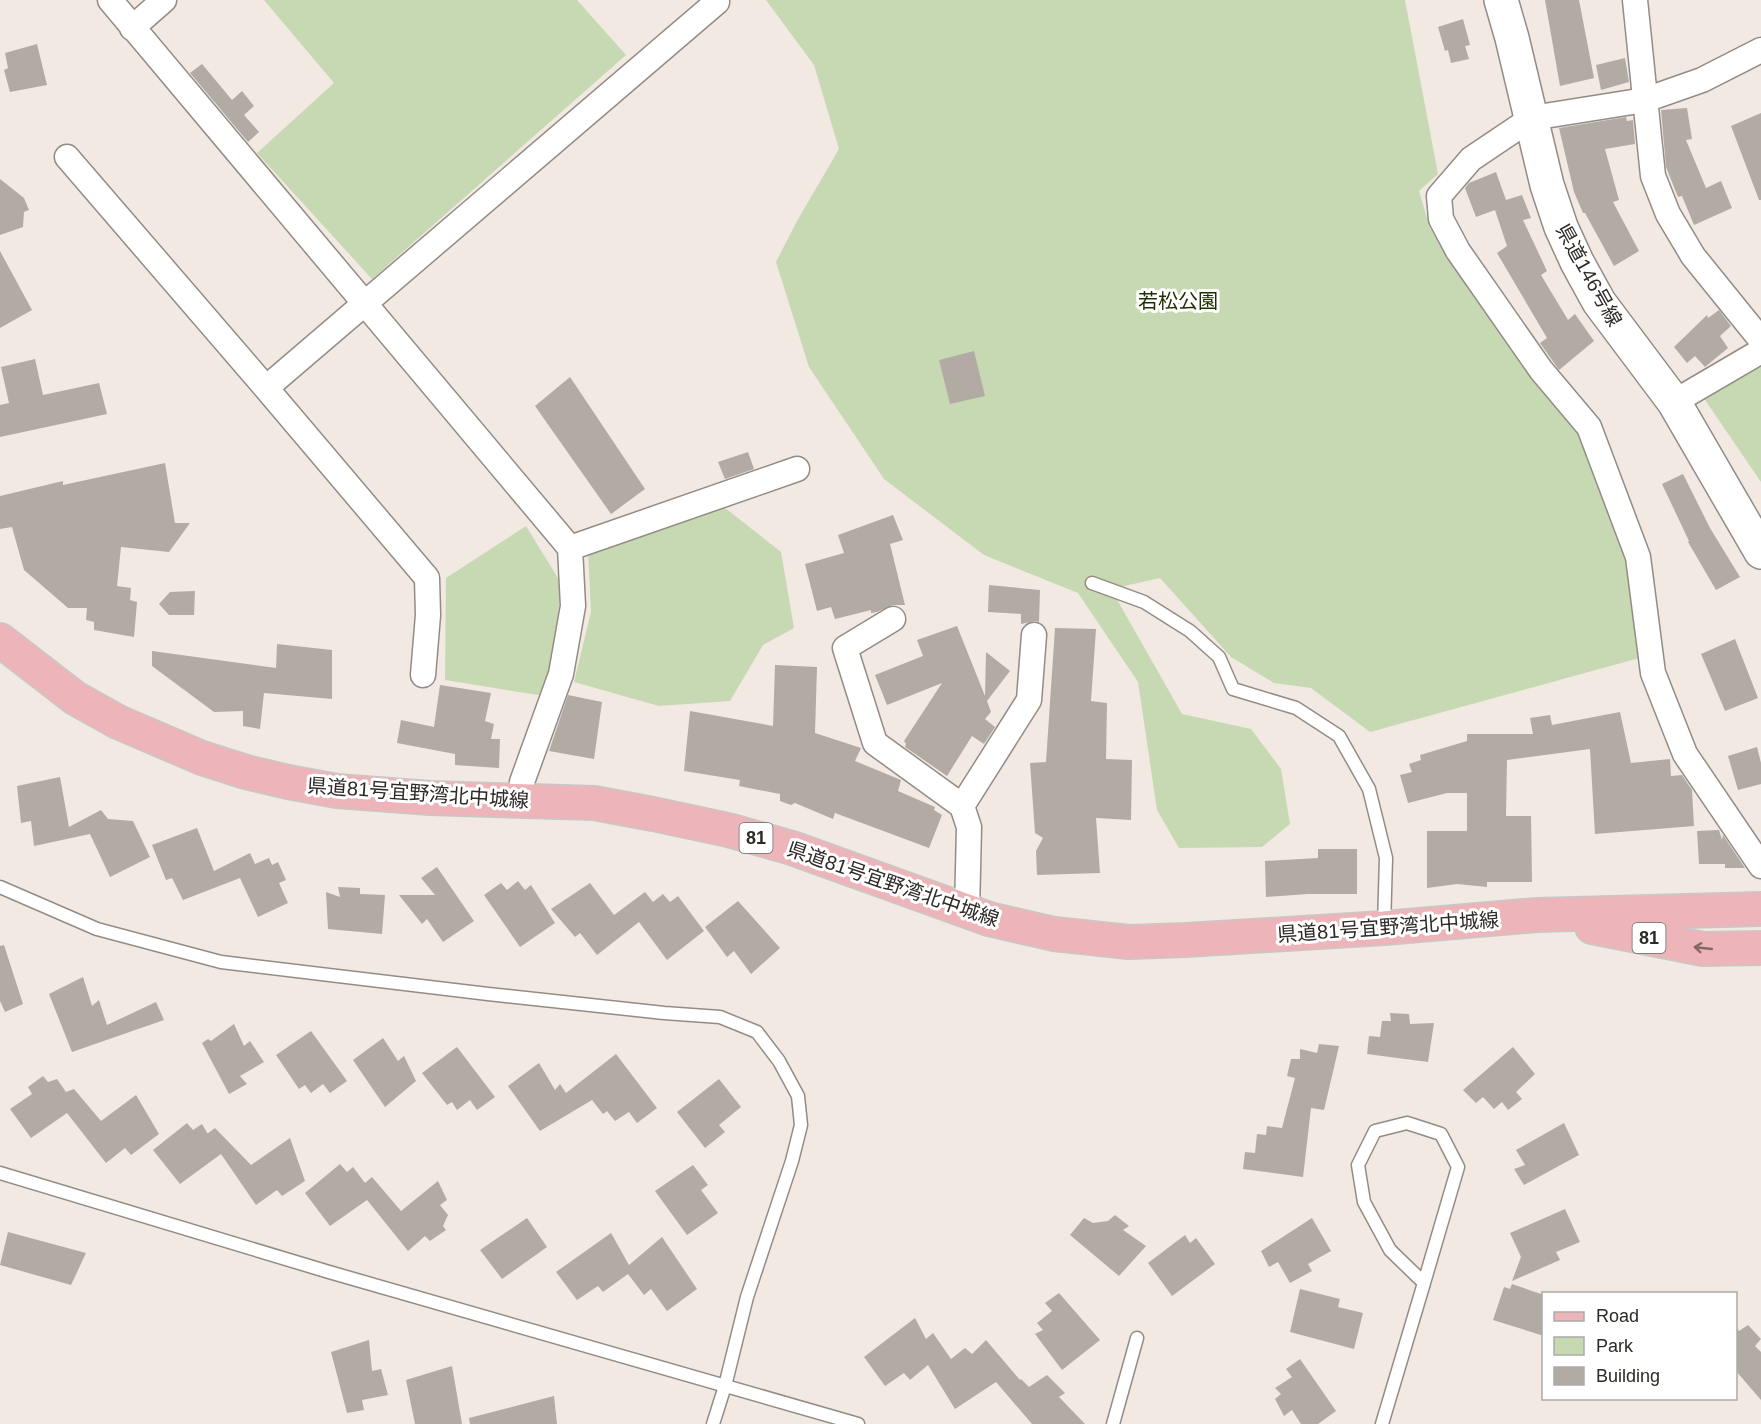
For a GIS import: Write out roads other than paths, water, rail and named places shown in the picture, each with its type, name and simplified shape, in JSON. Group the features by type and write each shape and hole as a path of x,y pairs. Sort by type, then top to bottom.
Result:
{"main road":[{"name":"県道146号線","path":"1501,0 1547,185 1561,227 1577,262 1599,302 1674,402 1761,552"},
{"name":"県道81号宜野湾北中城線","path":"0,640 75,698 118,722 164,743 213,761 288,782 337,791 430,798 594,803 728,830 792,848 967,911 1054,934 1129,942 1384,928 1537,915 1761,909"},
{"name":"県道81号宜野湾北中城線","path":"1537,915 1703,950 1761,948"}],"street":[{"path":"110,0 570,548 573,606 561,674 522,782 522,801"},
{"path":"132,28 164,0"},
{"path":"1635,0 1653,176 1668,214 1693,256 1761,340"},
{"path":"266,388 717,2"},
{"path":"1761,50 1702,80 1645,100 1532,118 1471,159 1439,196 1441,219 1458,251 1540,370 1588,427 1638,557 1653,673 1685,754 1761,866"},
{"path":"67,157 427,578 428,615 423,675"},
{"path":"1674,402 1761,351"},
{"path":"570,548 797,469"},
{"path":"892,619 845,648 875,743 962,806 969,827 967,911"},
{"path":"962,806 1029,700 1034,635"}],"lane":[{"path":"1092,583 1144,602 1190,631 1219,657 1233,689 1296,708 1339,736 1369,789 1386,858 1384,928"},
{"path":"0,887 97,929 221,962 500,996 720,1017 757,1032 779,1061 798,1096 801,1125 792,1161 747,1297 713,1424"},
{"path":"1382,1424 1424,1283 1458,1167 1441,1134 1407,1123 1375,1131 1358,1165 1364,1202 1390,1250 1424,1283"},
{"path":"0,1173 329,1272 858,1424"},
{"path":"1113,1424 1137,1338"}],"park label":[{"name":"若松公園","path":"1178,301"}]}
